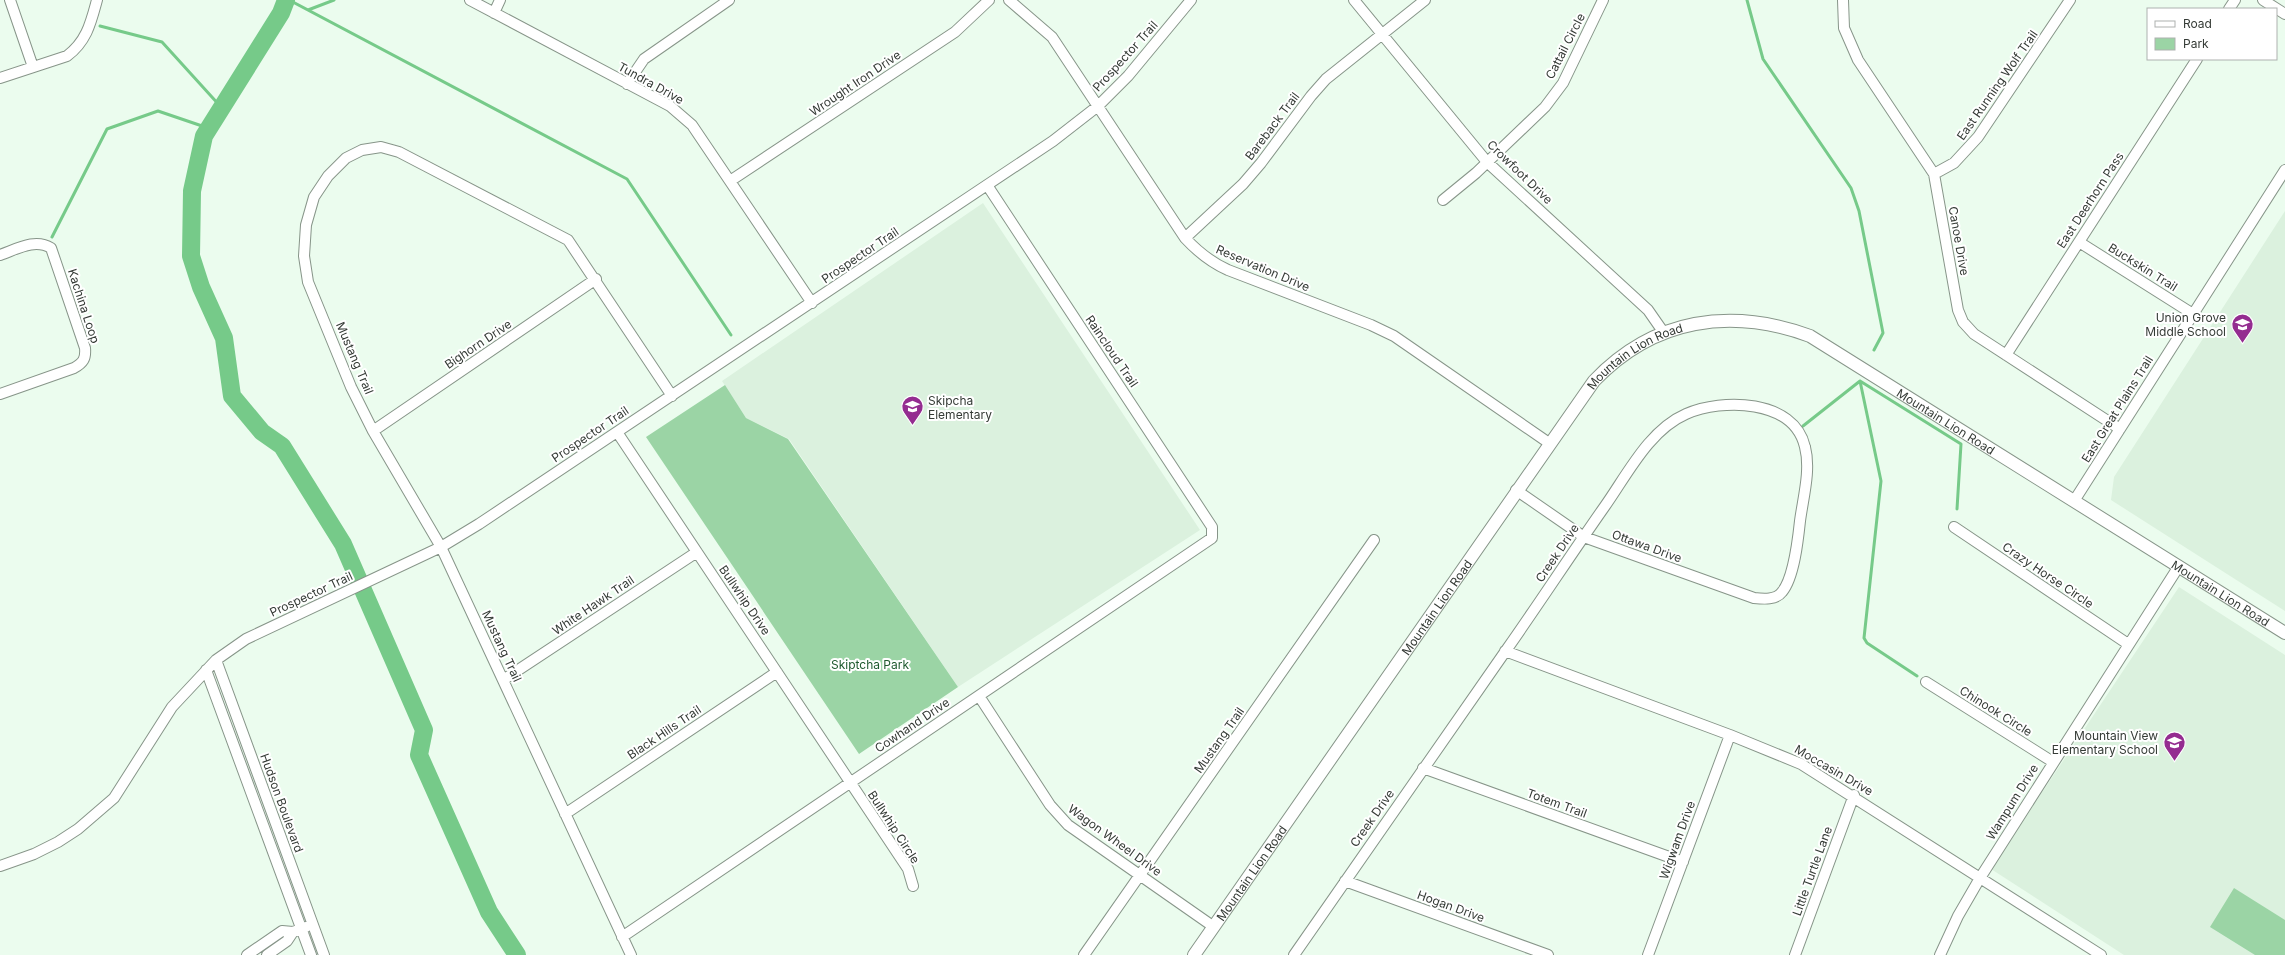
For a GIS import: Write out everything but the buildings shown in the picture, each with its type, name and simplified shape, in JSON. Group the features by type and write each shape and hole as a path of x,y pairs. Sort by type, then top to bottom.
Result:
{"street":[{"path":"10,0 33,67"},
{"path":"0,78 67,56 76,49 85,38 97,0"},
{"name":"Tundra Drive","path":"470,0 681,114 692,125 812,303"},
{"path":"494,13 500,0"},
{"path":"627,84 644,59 729,0"},
{"name":"Wrought Iron Drive","path":"730,181 955,32 989,0"},
{"name":"Reservation Drive","path":"1009,0 1052,38 1185,238 1201,255 1214,265 1371,325 1394,336 1549,443"},
{"name":"Prospector Trail","path":"0,866 34,854 58,842 83,825 114,798 172,707 216,660 246,639 335,596 383,576 441,547 672,396 1053,141 1098,106 1148,54 1191,0"},
{"name":"Crowfoot Drive","path":"1354,0 1487,162 1648,310 1664,333"},
{"name":"Bareback Trail","path":"1185,238 1242,184 1261,163 1311,96 1326,79 1425,0"},
{"name":"Cattail Circle","path":"1443,200 1487,162 1545,106 1563,83 1602,0"},
{"name":"Canoe Drive","path":"1843,0 1844,28 1858,60 1934,174 1958,310 1963,322 1974,334 2120,429"},
{"name":"East Running Wolf Trail","path":"1934,174 1954,163 1978,137 2070,0"},
{"path":"2263,0 2276,8"},
{"name":"East Deerhorn Pass","path":"2006,355 2196,60"},
{"name":"Mustang Trail","path":"631,955 441,547 374,431 351,387 308,282 304,256 306,225 314,198 328,176 346,158 362,150 381,148 399,152 568,240 672,396"},
{"name":"East Great Plains Trail","path":"2074,501 2285,170"},
{"name":"Raincloud Trail","path":"987,185 1212,527 1213,533"},
{"name":"Buckskin Trail","path":"2079,242 2193,314"},
{"name":"Kachina Loop","path":"0,255 32,244 43,243 51,248 85,348 86,356 82,363 74,368 0,394"},
{"name":"Bighorn Drive","path":"374,431 596,280"},
{"name":"Mountain Lion Road","path":"1194,955 1516,490 1594,381 1619,357 1641,343 1664,333 1707,321 1735,320 1761,321 1786,327 1810,336 2180,566 2285,634"},
{"name":"Creek Drive","path":"1294,955 1650,441 1683,415 1703,407 1723,404 1749,405 1769,410 1796,429 1805,444 1807,460 1798,538 1789,581 1781,595"},
{"name":"Bullwhip Drive","path":"617,432 851,783"},
{"name":"Ottawa Drive","path":"1516,490 1584,537 1754,598 1769,599 1781,595"},
{"name":"Crazy Horse Circle","path":"1954,527 2128,644"},
{"name":"Cowhand Drive","path":"622,936 851,783 1212,538 1213,533"},
{"name":"Mustang Trail","path":"1084,955 1374,540"},
{"name":"White Hawk Trail","path":"503,680 697,552"},
{"name":"Wampum Drive","path":"1940,955 1958,916 1980,878 2128,644 2180,566"},
{"name":"Moccasin Drive","path":"1506,651 1730,735 1801,764 1854,795 2101,955"},
{"name":"Hudson Boulevard","path":"216,660 324,955"},
{"path":"206,670 297,930 311,955"},
{"name":"Black Hills Trail","path":"565,814 777,672"},
{"name":"Chinook Circle","path":"1926,682 2053,762"},
{"name":"Wagon Wheel Drive","path":"978,696 1058,815 1068,824 1214,927"},
{"name":"Wigwam Drive","path":"1648,955 1730,735"},
{"name":"Totem Trail","path":"1423,768 1683,862"},
{"name":"Bullwhip Circle","path":"851,783 908,869 913,886"},
{"name":"Little Turtle Lane","path":"1795,955 1854,795"},
{"name":"Hogan Drive","path":"1345,881 1548,955"},
{"path":"246,955 282,931 297,930 313,924"},
{"path":"267,955 287,941 297,930"}],"shaded area":[{"path":"983,203 1200,530 958,687 789,439 746,418 722,381"},
{"name":"Union Grove Middle School","path":"2285,211 2285,611 2111,500 2114,477"},
{"name":"Mountain View Elementary School","path":"2179,587 2285,655 2285,955 2124,955 1991,869"}],"green space":[{"name":"Skiptcha Park","path":"725,385 746,418 788,439 958,687 859,754 646,437"},
{"path":"2234,888 2285,920 2285,955 2255,955 2210,927"}],"waterway":[{"path":"286,0 281,13 204,136 192,191 191,256 201,287 224,338 232,396 262,432 282,446 343,544 424,730 419,755 489,912 517,955"},
{"path":"289,0 627,179 731,335"},
{"path":"308,10 334,0"},
{"path":"1747,0 1763,59 1851,188 1859,211 1883,333 1874,350"},
{"path":"100,26 162,42 221,107"},
{"path":"52,237 107,129 158,111 208,128"},
{"path":"1860,381 1881,481 1864,638 1867,643 1917,676"},
{"path":"1860,381 1961,444 1957,509"},
{"path":"1803,426 1860,381"}],"place":[{"name":"Union Grove Middle School","path":"2242,344"},
{"name":"Skipcha Elementary","path":"913,426"},
{"name":"Mountain View Elementary School","path":"2174,762"}]}
